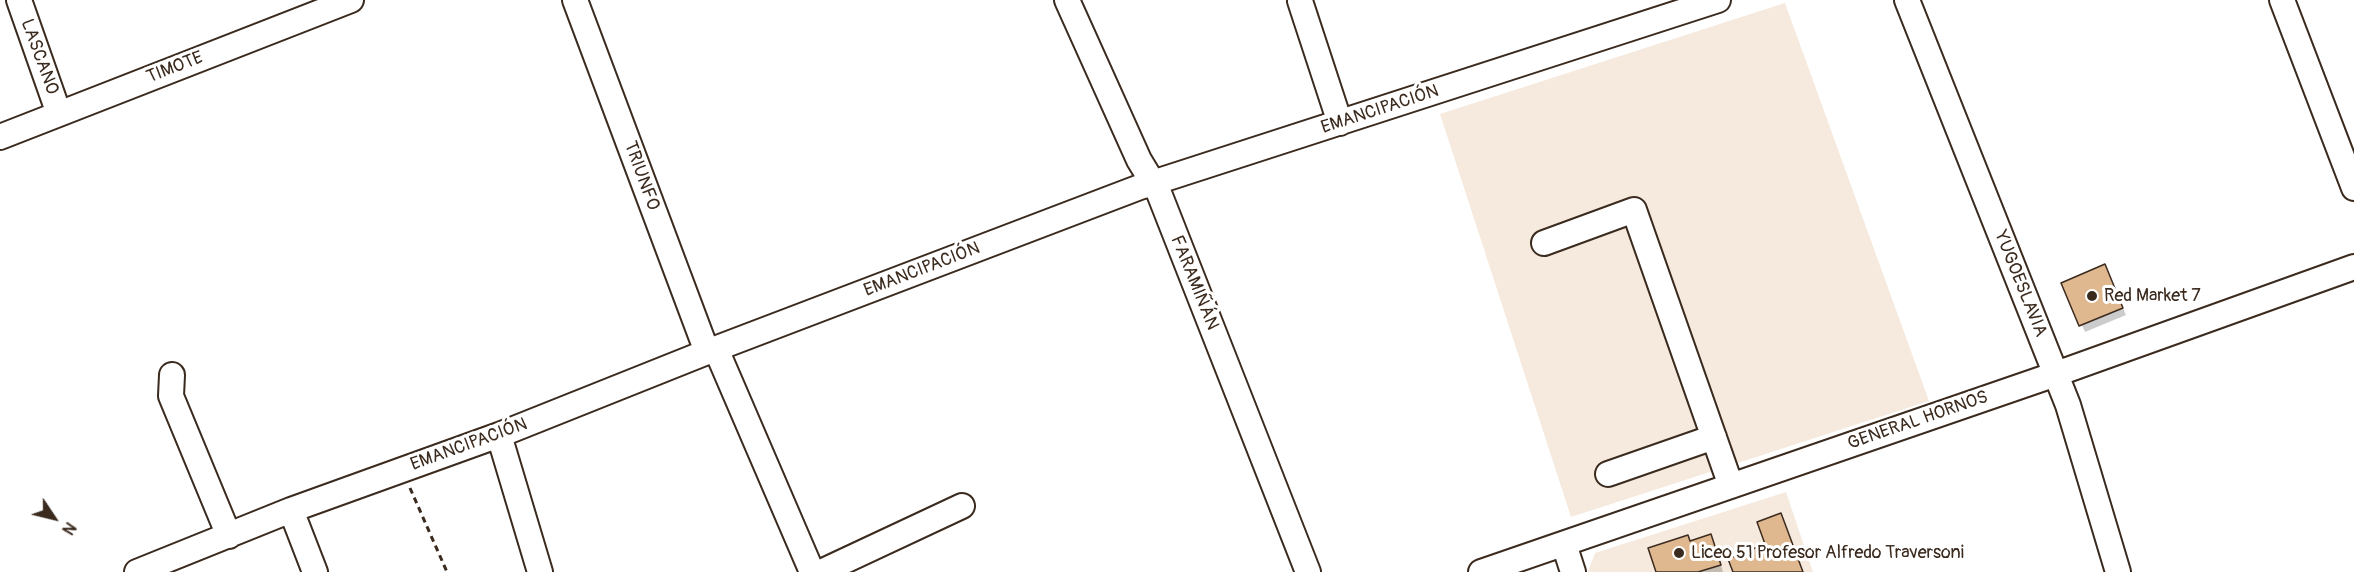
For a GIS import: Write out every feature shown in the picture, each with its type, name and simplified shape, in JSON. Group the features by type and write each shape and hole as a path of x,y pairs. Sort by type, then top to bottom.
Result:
{"street":[{"name":"LASCANO","path":"19,0 59,114"},
{"name":"TIMOTE","path":"0,137 351,0"},
{"name":"TRIUNFO","path":"575,0 712,351 812,572"},
{"name":"FARAMIÑÁN","path":"1067,0 1139,160 1159,194 1308,572"},
{"name":"EMANCIPACIÓN","path":"137,572 176,565 229,536 291,510 499,435 712,351 1153,184 1718,0"},
{"name":"YUGOESLAVIA","path":"1907,0 2068,405 2118,572"},
{"path":"2283,0 2354,188"},
{"path":"1300,1 1340,123"},
{"path":"1544,243 1634,210 1731,486"},
{"name":"GENERAL HORNOS","path":"1482,572 2056,374 2354,267"},
{"path":"172,375 171,396 229,536"},
{"path":"499,435 540,572"},
{"path":"1608,474 1714,437"},
{"path":"821,572 962,506"},
{"path":"291,510 315,572"},
{"path":"1564,544 1573,572"}],"path":[{"path":"402,470 447,572"}],"shaded area":[{"path":"1785,3 1929,401 1571,517 1440,114"},
{"path":"1786,492 1813,572 1588,572 1595,553"}],"building":[{"name":"Red Market 7","path":"2105,264 2123,308 2079,326 2061,283"},
{"path":"1781,513 1803,572 1733,572 1728,559 1765,544 1757,522"},
{"path":"1711,534 1721,565 1698,572 1656,572 1648,548 1688,535 1690,541"}],"place":[{"name":"Red Market 7","path":"2092,296"},
{"name":"Liceo 51 Profesor Alfredo Traversoni","path":"1679,553"}]}
